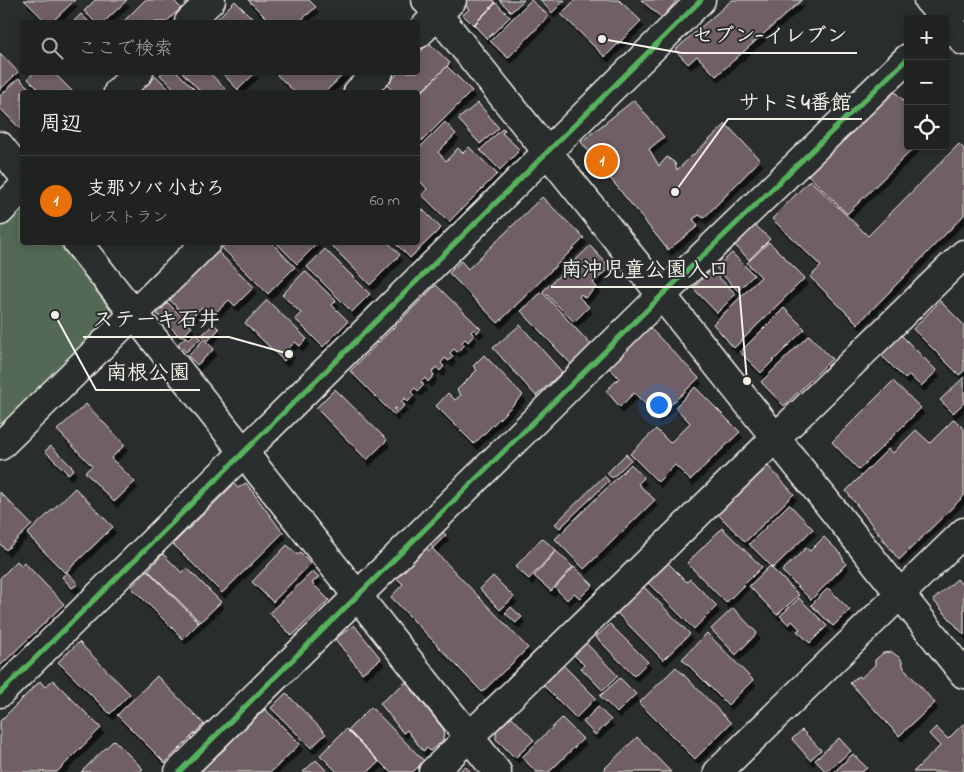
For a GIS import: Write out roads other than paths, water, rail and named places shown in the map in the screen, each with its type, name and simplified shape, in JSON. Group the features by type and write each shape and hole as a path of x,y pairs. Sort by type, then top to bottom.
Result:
{"street":[{"path":"191,20 211,0"},
{"path":"0,693 701,0"},
{"path":"928,0 948,15"},
{"path":"420,31 438,5 546,152 964,674"},
{"path":"949,16 964,41"},
{"path":"179,772 661,296 906,60"},
{"path":"120,90 135,75"},
{"path":"360,90 375,75"},
{"path":"0,146 20,171"},
{"path":"0,211 20,190"},
{"path":"79,245 497,772"},
{"path":"0,446 204,245"},
{"path":"433,772 964,254"},
{"path":"718,772 964,532"}],"place":[{"name":"セブン-イレブン","path":"602,39"},
{"name":"支那ソバ 小むろ","path":"602,161"},
{"name":"サトミ4番館","path":"675,192"},
{"name":"南根公園","path":"55,315"},
{"name":"ステーキ石井","path":"289,354"},
{"name":"南沖児童公園入口","path":"747,381"}]}
